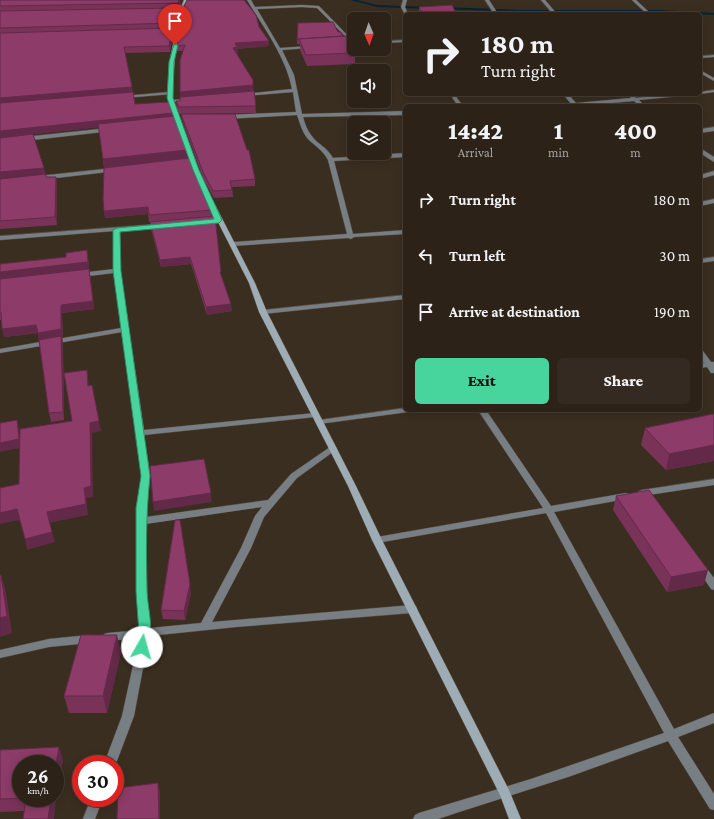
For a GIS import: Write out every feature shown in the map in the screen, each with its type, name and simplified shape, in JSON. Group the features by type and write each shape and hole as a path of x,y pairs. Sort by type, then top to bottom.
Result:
{"street":[{"path":"186,0 178,11 173,55 171,97 189,162 215,221 233,244 252,283 263,312 505,794 515,819"},
{"path":"249,0 279,49 292,75 300,115 305,131 310,138 326,151 330,160 351,237"},
{"path":"487,0 494,11"},
{"path":"543,0 553,12"},
{"path":"634,0 647,11"},
{"path":"254,8 302,6 318,7 347,37"},
{"path":"391,42 403,41"},
{"path":"279,49 316,47"},
{"path":"702,57 714,56"},
{"path":"702,73 714,80"},
{"path":"241,95 295,90"},
{"path":"702,93 714,92"},
{"path":"567,96 573,104"},
{"path":"631,96 641,104"},
{"path":"595,104 673,96"},
{"path":"118,98 171,97 194,99"},
{"path":"223,117 403,113"},
{"path":"18,140 117,129"},
{"path":"702,131 714,129"},
{"path":"702,151 714,160"},
{"path":"330,160 403,155"},
{"path":"35,179 124,168"},
{"path":"702,176 714,173"},
{"path":"702,204 714,201"},
{"path":"0,238 172,225"},
{"path":"113,755 128,716 145,633 142,592 141,508 146,476 117,271 117,230"},
{"path":"233,244 403,232"},
{"path":"702,261 714,259"},
{"path":"70,277 117,271"},
{"path":"263,312 403,297"},
{"path":"0,351 126,329"},
{"path":"702,355 712,366"},
{"path":"140,434 403,410"},
{"path":"483,412 548,509 671,735 714,805"},
{"path":"204,627 246,548 260,516 294,476 333,449"},
{"path":"377,540 548,509 652,495 714,482"},
{"path":"142,521 271,503"},
{"path":"697,561 714,586"},
{"path":"0,654 49,643 204,627 412,609"},
{"path":"419,819 505,794 671,735 714,718"},
{"path":"90,819 94,807"}],"building":[{"path":"0,0 179,0 178,3 0,6"},
{"path":"187,0 244,0 256,15 259,27 269,41 235,43 237,47 233,48 253,80 253,85 180,92 180,60 185,45 177,46 184,6"},
{"path":"452,5 456,12 422,12 419,7"},
{"path":"176,8 174,23 0,28 0,11"},
{"path":"333,22 338,32 341,32 343,36 297,39 298,23"},
{"path":"173,28 169,46 124,47 132,87 0,98 0,33"},
{"path":"346,36 347,53 306,55 299,39"},
{"path":"254,91 256,106 179,107 176,101 180,101 180,97"},
{"path":"133,92 135,104 169,102 173,113 0,131 0,103"},
{"path":"181,114 235,114 247,150 249,150 255,179 230,181 232,190 213,191 203,172"},
{"path":"175,116 187,150 103,159 98,124"},
{"path":"33,134 44,168 0,172 0,138"},
{"path":"189,158 194,173 213,210 149,215 148,207 104,211 104,168"},
{"path":"46,174 46,177 56,177 55,217 0,221 0,179"},
{"path":"215,216 220,272 231,304 206,307 190,257 160,260 150,222"},
{"path":"87,250 88,262 0,272 0,264 66,257 66,253"},
{"path":"89,269 93,301 61,305 61,329 38,333 36,325 2,329 0,312 0,279"},
{"path":"61,336 63,412 49,413 39,340"},
{"path":"87,370 88,386 92,385 99,421 90,423 91,486 84,488 86,504 47,512 52,532 25,539 17,509 0,513 0,488 19,484 20,429 72,421 64,373"},
{"path":"713,414 714,445 669,454 645,428"},
{"path":"17,420 19,439 0,443 0,423"},
{"path":"204,459 211,493 153,502 150,466"},
{"path":"649,490 708,570 671,577 616,496"},
{"path":"175,520 180,520 190,584 184,611 161,610"},
{"path":"0,575 7,616 0,618"},
{"path":"81,635 117,635 103,696 64,696"},
{"path":"59,747 58,755 12,755 12,799 0,799 0,750"},
{"path":"158,783 159,819 117,819 117,807 124,807 124,787"},
{"path":"25,807 50,807 48,819 23,819"}],"waterway":[{"path":"352,0 377,6 429,8"},
{"path":"443,8 520,11 678,12"},
{"path":"702,13 714,14"}],"route":[{"path":"142,647 145,633 142,592 141,508 146,476 117,271 117,230 219,220 199,179 170,98 170,77 175,45"}]}
